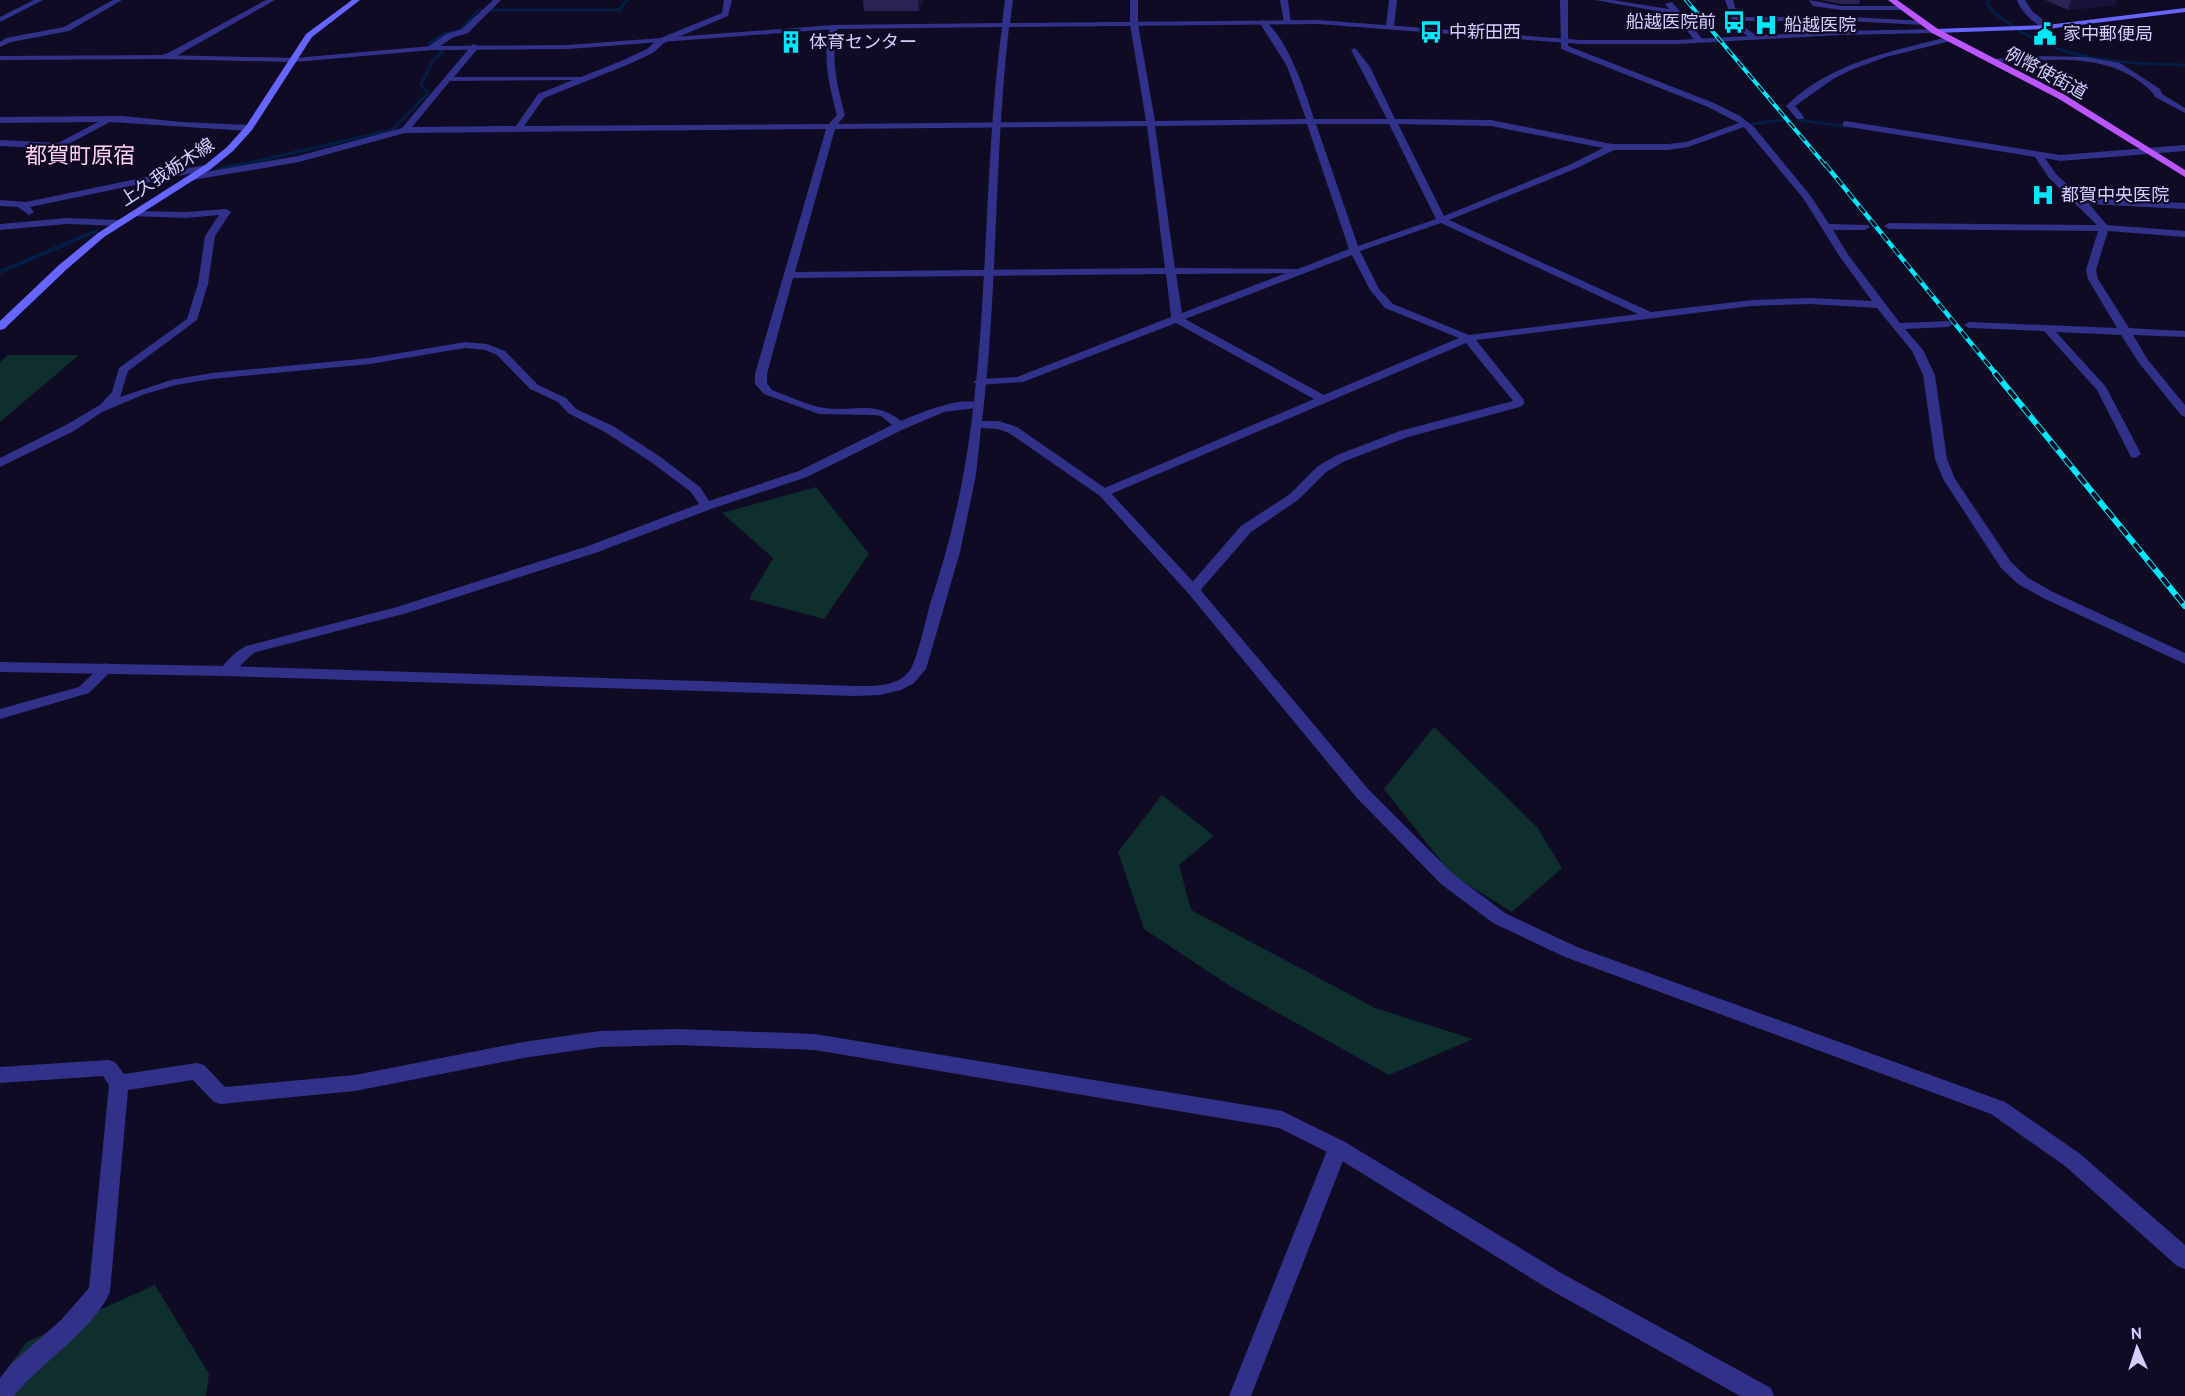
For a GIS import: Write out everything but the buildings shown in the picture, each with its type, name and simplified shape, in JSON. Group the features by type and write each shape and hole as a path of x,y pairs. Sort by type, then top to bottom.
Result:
{"main road":[{"name":"上久我栃木線","path":"0,327 63,267 118,223 193,177 231,149 249,128 309,36 356,0"},
{"name":"例幣使街道","path":"1892,0 1947,39 2062,97 2185,174"},
{"path":"1935,31 2048,27 2185,10"}],"street":[{"path":"0,20 39,0"},
{"path":"0,45 9,40 66,29 118,0"},
{"path":"161,57 173,54 271,0"},
{"path":"432,48 449,36 465,31 497,0"},
{"path":"518,129 541,96 650,51 661,41 726,14 728,0"},
{"path":"0,667 226,671 856,691 879,691 898,686 916,673 923,660 927,634 942,593 957,536 976,424 1005,25 1010,0"},
{"path":"1134,0 1134,24 1151,124 1177,319"},
{"path":"1284,0 1288,22"},
{"path":"1390,26 1393,0"},
{"path":"1564,0 1564,47 1711,105 1745,124 1807,197 1880,305 1917,350 1929,375 1938,449 1949,479 2006,565 2023,581 2048,595 2185,659"},
{"path":"1602,0 1674,12"},
{"path":"1665,0 1699,40"},
{"path":"1730,0 1738,26 1754,38"},
{"path":"1813,0 1816,4 1842,8 1903,8"},
{"path":"2021,0 2029,13 2048,27"},
{"path":"1736,19 1850,19 1923,23"},
{"path":"1193,590 1246,529 1294,496 1322,469 1341,458 1404,434 1516,405 1520,402 1468,338 1389,306 1381,300 1355,250 1312,122 1282,45 1263,22"},
{"path":"0,58 161,57 295,60 432,48 568,47 834,27 1288,22 1390,26 1563,42 1699,40 1935,31"},
{"path":"834,27 829,49 833,84 841,116 831,127 761,374 761,384 768,392 823,412 874,411 885,414 900,426"},
{"path":"1800,117 1790,106 1830,77 1883,55 1947,39"},
{"path":"405,130 476,46"},
{"path":"1355,50 1441,220 1647,314"},
{"path":"1990,61 2053,59 2093,61 2121,66 2157,91 2158,95 2185,111"},
{"path":"449,79 588,78"},
{"path":"0,120 109,119 249,128"},
{"path":"0,143 59,146 109,119"},
{"path":"193,177 299,159 405,130 1392,121 1491,123 1612,147 1668,147 1688,144 1745,124"},
{"path":"1846,124 2039,156 2077,158 2107,154 2151,153 2185,148"},
{"path":"979,382 1019,380 1355,250 1441,220 1572,167 1612,147"},
{"path":"2039,156 2054,177 2097,217 2104,228 2091,270 2096,285 2153,375 2185,413"},
{"path":"22,206 208,167"},
{"path":"2080,201 2185,206"},
{"path":"0,203 21,204 39,216 118,223"},
{"path":"0,463 70,428 98,410 117,393 123,370 192,320 203,284 210,236 226,212 186,215 134,214"},
{"path":"0,227 67,220"},
{"path":"1888,226 1989,225 2104,228 2185,234"},
{"path":"1826,227 1865,227"},
{"path":"788,275 1303,271"},
{"path":"1104,493 1468,338 1647,314 1752,303 1810,301 1880,305"},
{"path":"1177,319 1322,399"},
{"path":"1897,326 1948,324"},
{"path":"1970,325 2185,333"},
{"path":"2047,328 2102,389 2134,454"},
{"path":"98,410 141,392 212,376 340,364 465,345 487,347 501,353 534,387 562,400 572,411 609,429 655,459 696,490 705,506"},
{"path":"226,671 242,654 251,649 425,603 593,549 705,506 818,468 900,426 948,407 976,405"},
{"path":"976,424 999,425 1013,430 1104,493 1193,590 1363,794 1447,879 1499,918 1571,952 1998,1108 2036,1131 2071,1158 2185,1259"},
{"path":"0,714 84,690 107,668"},
{"path":"119,1083 197,1071 221,1096 355,1083 523,1050 600,1039 678,1037 815,1042 1282,1120 1338,1148 1555,1281 1763,1396"},
{"path":"0,1075 108,1068 119,1083 99,1292 69,1328 19,1372 0,1396"},
{"path":"1240,1396 1338,1148"}],"green space":[{"path":"8,355 79,355 0,422 0,362"},
{"path":"816,487 869,554 824,619 749,599 773,558 722,513"},
{"path":"1434,727 1537,827 1562,868 1512,912 1452,875 1384,789"},
{"path":"1162,795 1214,836 1179,865 1191,910 1375,1008 1473,1039 1389,1075 1230,986 1144,929 1118,852"},
{"path":"155,1285 209,1374 206,1396 0,1396 0,1379 27,1342"}],"waterway":[{"path":"236,166 392,130 428,93 421,85 433,60 443,52 428,44 444,34 459,31 479,10 619,10 627,0"},
{"path":"1989,0 1987,3 1994,13 2011,25 2030,37 2072,53 2117,61 2185,65"},
{"path":"1752,124 1782,120"},
{"path":"1798,120 1850,127"},
{"path":"220,169 243,164"},
{"path":"0,272 96,231"}],"railway":[{"path":"1686,0 1826,166"},
{"path":"1825,164 1996,374"},
{"path":"1995,373 2185,606"}],"place":[{"name":"船越医院前","path":"1734,22"},
{"name":"船越医院","path":"1766,25"},
{"name":"中新田西","path":"1431,32"},
{"name":"家中郵便局","path":"2045,34"},
{"name":"体育センター","path":"791,42"},
{"name":"都賀中央医院","path":"2043,195"}],"district":[{"name":"都賀町原宿","path":"80,155"}]}
